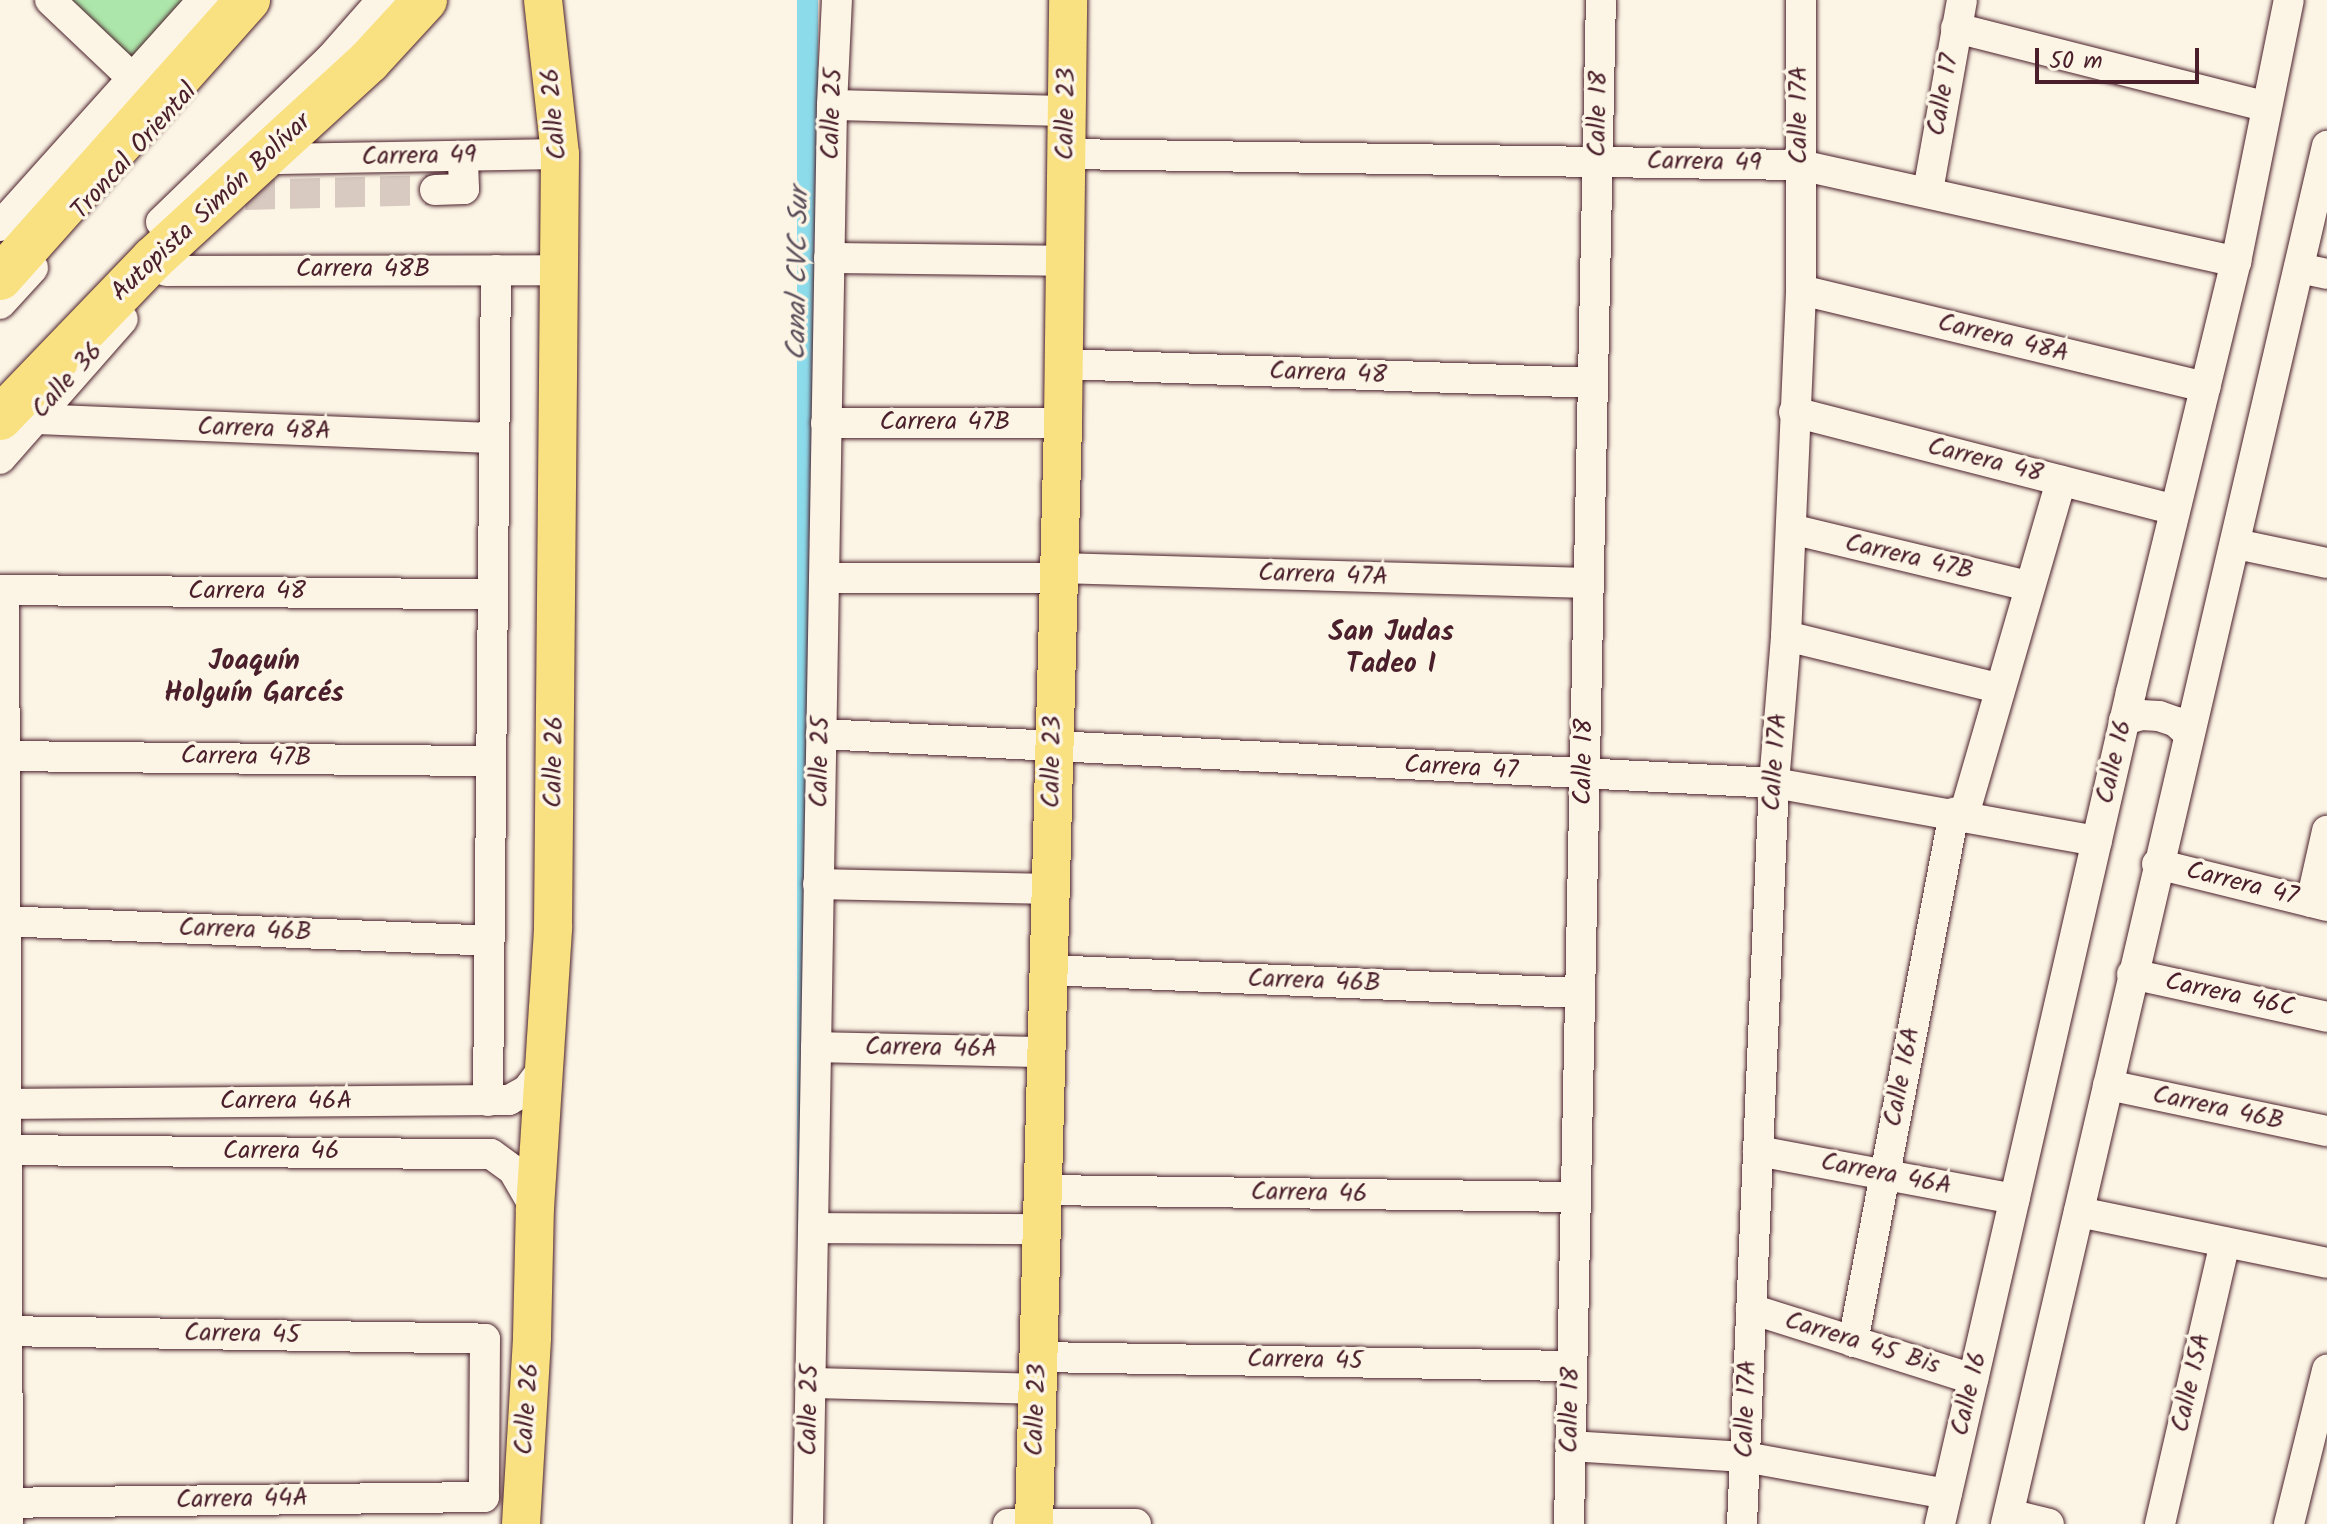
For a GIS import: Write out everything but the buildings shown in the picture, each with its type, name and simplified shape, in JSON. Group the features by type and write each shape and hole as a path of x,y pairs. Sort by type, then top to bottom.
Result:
{"highway":[{"path":"0,278 248,0"},
{"name":"Autopista Simón Bolívar","path":"17,418 153,259 369,61 425,0"}],"main road":[{"name":"Calle 26","path":"521,1524 543,1053 553,928 560,154 543,0"},
{"name":"Calle 23","path":"1034,1524 1063,423 1068,0"}],"street":[{"path":"50,0 131,77"},
{"path":"0,226 203,0"},
{"name":"Troncal Oriental","path":"0,304 271,0"},
{"path":"0,392 164,220 331,58 382,0"},
{"name":"Calle 25","path":"808,1524 829,258 837,0"},
{"name":"Calle 18","path":"1569,1524 1601,0"},
{"name":"Calle 17A","path":"1742,1524 1774,783 1786,636 1801,290 1801,0"},
{"name":"Calle 16","path":"1940,1524 2128,706 2236,262 2265,106 2289,0"},
{"path":"1959,14 2265,106"},
{"name":"Calle 17","path":"1928,191 1959,14"},
{"name":"Calle 36","path":"0,459 17,418 279,159 369,61"},
{"path":"832,105 1067,111"},
{"path":"2049,1524 2008,1519 2157,864 2236,544 2313,271 2327,146"},
{"name":"Carrera 49","path":"279,159 560,154"},
{"name":"Carrera 49","path":"1066,154 1800,165 1928,191 2236,262"},
{"path":"435,190 464,189 463,156"},
{"path":"829,258 1065,261"},
{"path":"488,1101 496,270"},
{"name":"Carrera 48B","path":"166,271 560,270"},
{"name":"Carrera 48A","path":"1801,290 2206,387"},
{"name":"Carrera 48","path":"1063,364 1593,383"},
{"name":"Carrera 48","path":"1794,412 2175,510"},
{"name":"Carrera 48A","path":"17,418 494,438"},
{"name":"Carrera 47B","path":"826,423 1063,423"},
{"name":"Calle 16A","path":"1853,1342 1959,814 2061,481"},
{"name":"Carrera 47B","path":"1791,529 2028,586"},
{"path":"2236,544 2327,563"},
{"name":"Carrera 47A","path":"824,578 1058,573 1589,583"},
{"path":"2,590 5,1510"},
{"name":"Carrera 48","path":"2,590 493,594"},
{"path":"1786,636 1998,688"},
{"path":"2128,706 2162,708 2193,720"},
{"name":"Carrera 47","path":"821,734 1774,783 2097,841"},
{"name":"Carrera 47B","path":"3,756 491,761"},
{"path":"2319,904 2327,831"},
{"name":"Carrera 47","path":"2157,864 2319,904"},
{"path":"818,884 1050,889"},
{"name":"Carrera 46B","path":"3,921 489,941"},
{"name":"Carrera 46B","path":"1048,970 1580,993"},
{"name":"Carrera 46C","path":"2132,974 2327,1017"},
{"name":"Carrera 46A","path":"816,1047 1045,1052"},
{"name":"Carrera 46A","path":"4,1104 509,1100 527,1090 540,1073 543,1053"},
{"name":"Carrera 46B","path":"2108,1085 2327,1131"},
{"name":"Carrera 46","path":"4,1150 491,1154 513,1170 535,1208"},
{"name":"Carrera 46A","path":"1758,1151 2015,1199"},
{"name":"Carrera 46","path":"1042,1190 1576,1197"},
{"path":"2079,1212 2327,1263"},
{"path":"813,1228 1041,1229"},
{"name":"Calle 15A","path":"2160,1524 2225,1242"},
{"name":"Carrera 45 Bis","path":"1751,1309 1973,1379"},
{"name":"Carrera 45","path":"5,1331 485,1339"},
{"name":"Calle 26","path":"484,1497 485,1339"},
{"name":"Carrera 45","path":"810,1383 1038,1373 1572,1366"},
{"path":"2289,1524 2323,1401 2327,1370"},
{"path":"1570,1446 1745,1457 1947,1494"},
{"name":"Carrera 44A","path":"5,1510 484,1497"},
{"path":"1008,1524 1136,1524"}],"green space":[{"path":"50,0 203,0 131,77"}],"water":[{"name":"Canal CVC Sur","path":"797,0 818,0 818,1524 797,1524"}],"tunnel":[{"path":"245,195 435,190"}],"district":[{"name":"San Judas Tadeo I","path":"1391,649"},
{"name":"Joaquín Holguín Garcés","path":"254,678"}]}
